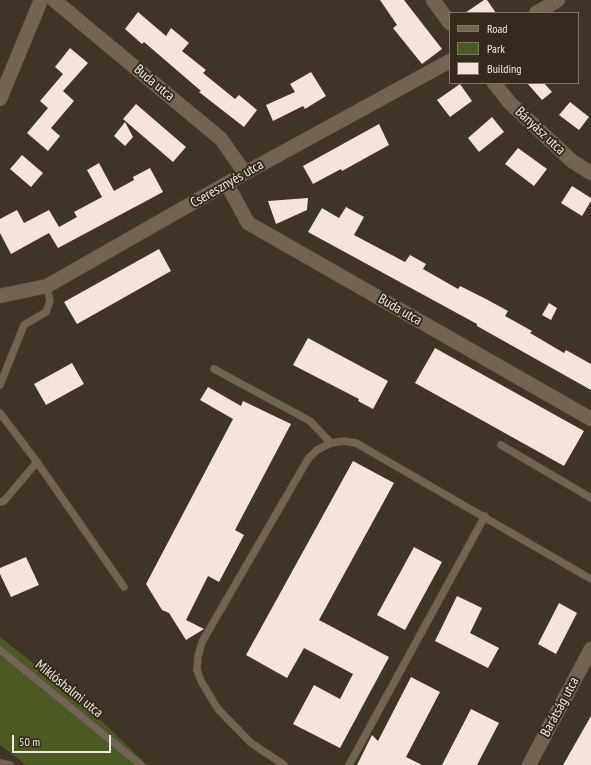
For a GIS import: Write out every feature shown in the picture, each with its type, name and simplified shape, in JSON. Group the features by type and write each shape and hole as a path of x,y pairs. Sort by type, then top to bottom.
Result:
{"street":[{"path":"0,99 41,0"},
{"name":"Buda utca","path":"54,0 221,139 245,173"},
{"path":"433,0 449,22"},
{"path":"538,12 558,0"},
{"name":"Cseresznyés utca","path":"0,296 47,286 245,173 449,62"},
{"name":"Bányász utca","path":"495,84 516,108 572,161 591,173"},
{"name":"Buda utca","path":"227,184 248,223 591,419"},
{"name":"Barátság utca","path":"529,765 591,649"}],"lane":[{"path":"0,385 24,324 46,312 50,301 47,286"},
{"path":"214,369 310,421 331,443"},
{"path":"0,413 37,462 124,587"},
{"path":"284,765 251,744 218,709 200,681 197,670 198,657 202,642 308,459 317,450 331,443 344,441 356,442 591,578"},
{"path":"501,445 591,498"},
{"path":"0,502 4,501 37,462"},
{"path":"349,765 485,516"},
{"name":"Miklóshalmi utca","path":"0,650 140,764"},
{"path":"0,763 10,765"}],"green space":[{"path":"0,637 81,701 147,765 26,765 0,745"}],"building":[{"path":"380,0 404,0 442,49 422,64 393,28 397,25"},
{"path":"484,0 487,0 495,12 466,12"},
{"path":"138,12 166,36 171,28 189,43 182,51 206,70 203,73 235,99 239,95 257,110 244,127 199,92 201,91 144,42 142,44 125,29"},
{"path":"70,48 88,63 63,91 74,101 51,128 60,136 48,151 27,133 48,108 40,101 63,74 55,67"},
{"path":"311,72 326,96 305,109 303,106 273,121 266,105 295,92 290,84"},
{"path":"460,84 472,101 450,117 437,100"},
{"path":"528,84 545,84 552,92 542,100"},
{"path":"570,102 589,117 579,130 559,115"},
{"path":"136,104 186,147 173,162 123,119"},
{"path":"492,117 504,132 479,152 468,138"},
{"path":"125,122 133,137 125,146 114,136"},
{"path":"379,124 389,145 342,171 341,169 313,184 303,166"},
{"path":"518,148 547,169 534,186 505,164"},
{"path":"22,155 43,173 31,187 10,169"},
{"path":"99,163 114,191 134,180 133,177 150,168 163,192 58,248 49,233 11,254 0,233 0,219 17,210 24,223 49,210 59,227 77,217 74,212 102,197 87,170"},
{"path":"572,186 591,198 591,201 582,216 561,203"},
{"path":"308,198 307,210 276,224 268,201"},
{"path":"346,207 364,217 354,235 405,262 410,255 426,264 423,269 458,289 460,286 508,311 505,316 532,331 530,333 564,353 566,350 591,364 591,390 477,326 477,324 308,232 322,208 339,218"},
{"path":"159,249 171,271 77,324 64,302"},
{"path":"549,303 557,308 551,320 542,315"},
{"path":"308,338 388,381 373,409 358,401 359,399 293,365"},
{"path":"435,348 584,431 564,466 415,383"},
{"path":"72,363 84,384 46,405 34,384"},
{"path":"208,387 241,406 243,401 291,424 235,530 244,535 219,582 208,576 186,620 204,629 186,640 169,613 162,610 146,584 233,419 200,400"},
{"path":"353,461 394,483 319,620 389,657 340,748 293,724 314,685 340,699 353,674 304,648 287,678 246,655"},
{"path":"414,547 442,562 405,630 377,615"},
{"path":"26,557 39,585 11,597 0,574 0,568"},
{"path":"457,596 482,608 470,633 499,648 488,668 435,641"},
{"path":"559,603 577,613 556,654 538,644"},
{"path":"411,677 440,692 406,757 422,765 357,765 372,735 378,741"},
{"path":"471,709 499,723 477,765 442,765"},
{"path":"591,716 591,765 563,765"}]}
